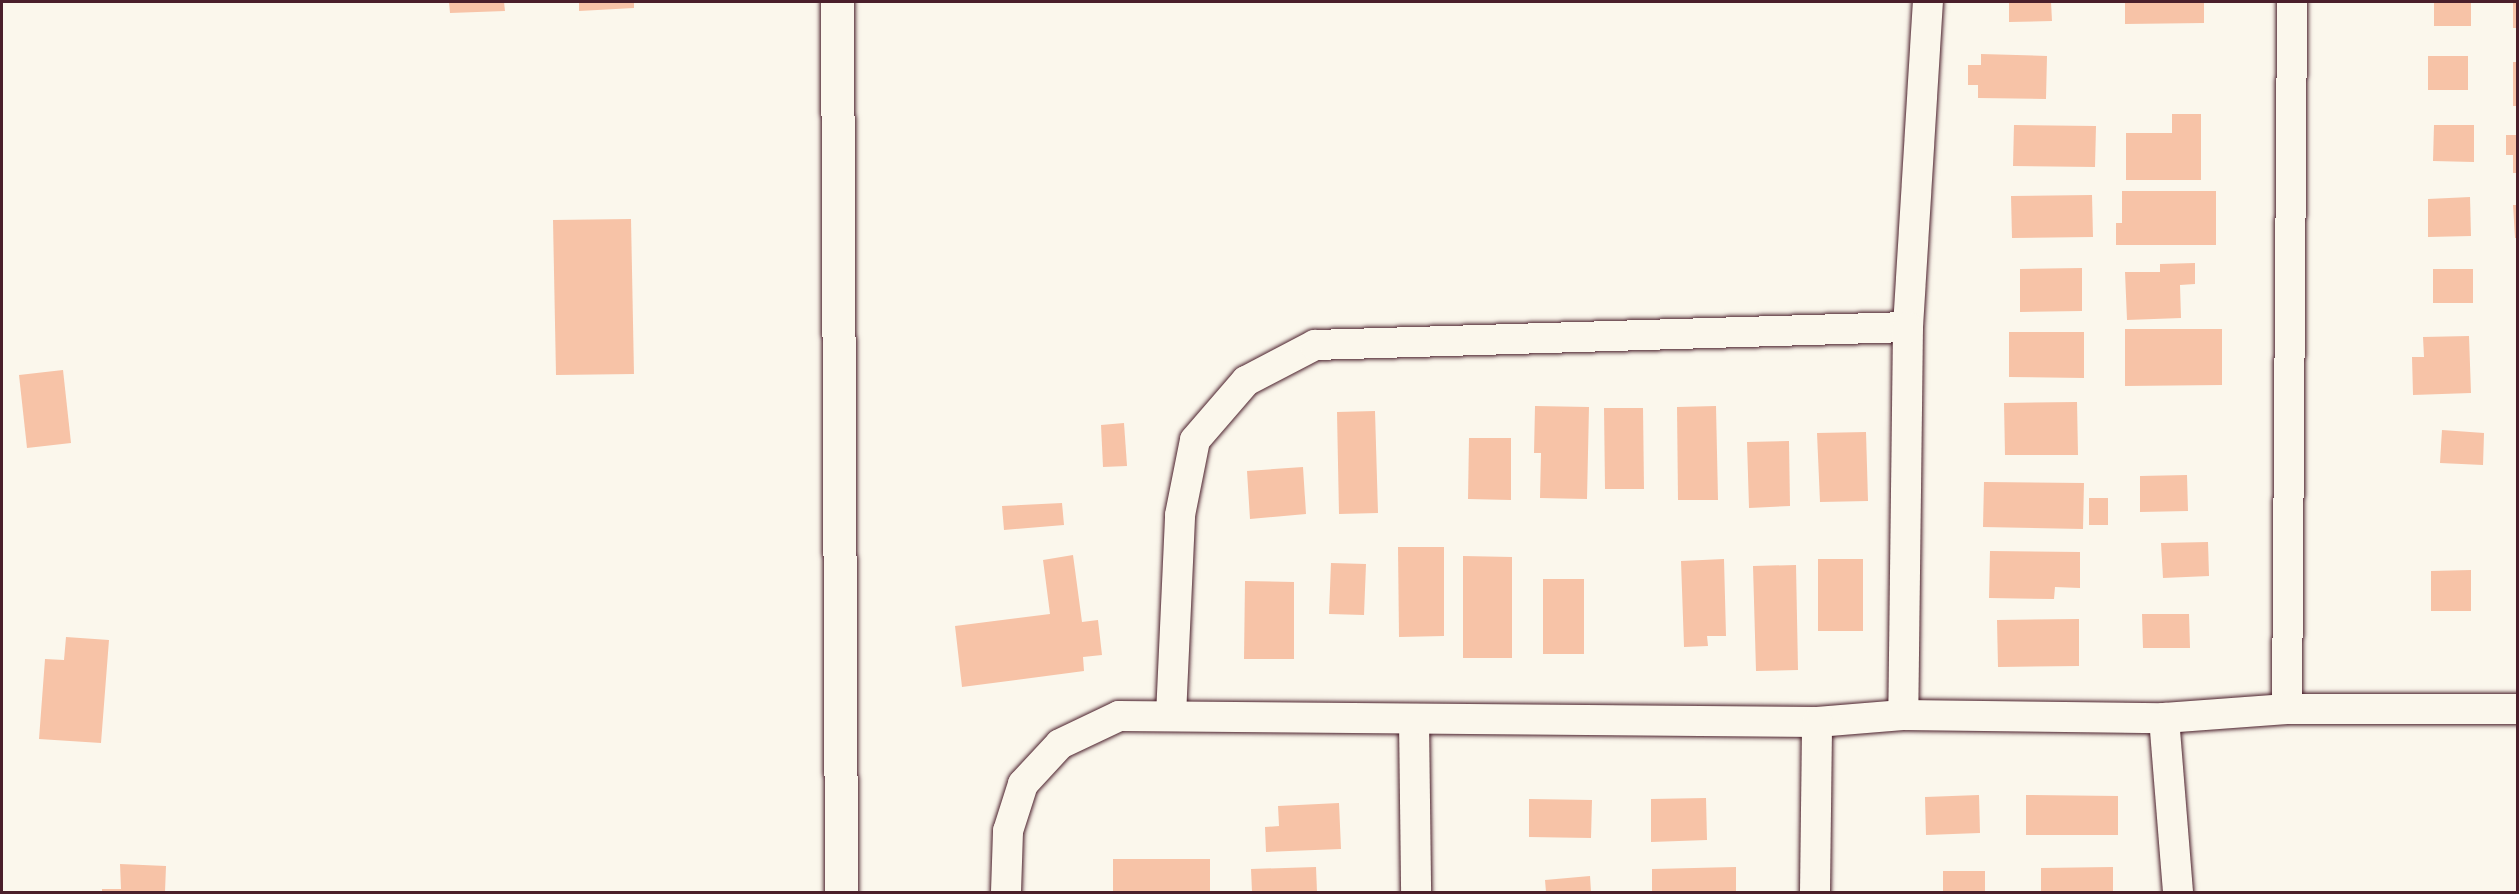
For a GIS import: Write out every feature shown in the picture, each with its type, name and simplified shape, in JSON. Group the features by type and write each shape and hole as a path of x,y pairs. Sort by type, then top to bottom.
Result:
{"street":[{"path":"837,2 841,892"},
{"path":"1903,715 1908,327 1928,2"},
{"path":"2287,710 2292,2"},
{"path":"1171,716 1180,515 1195,440 1246,381 1316,345 1908,327"},
{"path":"1006,892 1008,831 1023,784 1060,744 1119,716 1817,722 1903,715 2164,717 2287,710 2517,709"},
{"path":"2164,717 2178,892"},
{"path":"1414,719 1416,892"},
{"path":"1815,892 1817,722"}],"building":[{"path":"449,2 504,2 505,11 450,13"},
{"path":"579,2 634,2 634,8 579,11"},
{"path":"2009,2 2051,2 2052,21 2009,22"},
{"path":"2125,2 2204,2 2204,23 2125,24"},
{"path":"2434,2 2471,2 2471,26 2434,26"},
{"path":"2513,2 2518,2 2518,28 2513,28"},
{"path":"1981,54 2047,56 2046,99 1978,98 1978,85 1968,85 1968,65 1981,65"},
{"path":"2428,56 2468,56 2468,90 2428,90"},
{"path":"2513,62 2518,62 2518,106 2513,106"},
{"path":"2172,114 2201,114 2201,180 2126,180 2126,133 2172,133"},
{"path":"2014,125 2096,126 2095,167 2013,166"},
{"path":"2434,125 2474,125 2474,162 2433,161"},
{"path":"2506,135 2518,135 2518,173 2513,173 2513,155 2506,155"},
{"path":"2122,191 2216,191 2216,245 2116,245 2116,223 2122,223"},
{"path":"2092,195 2093,237 2012,238 2011,196"},
{"path":"2470,197 2471,236 2428,237 2428,199"},
{"path":"2513,205 2518,205 2518,238 2515,238"},
{"path":"631,219 634,374 556,375 553,220"},
{"path":"2195,263 2195,284 2180,285 2181,318 2127,320 2125,272 2160,272 2160,264"},
{"path":"2082,268 2082,311 2020,312 2020,269"},
{"path":"2433,269 2473,269 2473,303 2433,303"},
{"path":"2125,329 2222,329 2222,385 2125,386"},
{"path":"2009,332 2084,332 2084,378 2009,377"},
{"path":"2469,336 2471,393 2413,395 2412,357 2424,357 2423,337"},
{"path":"63,370 71,443 27,448 19,375"},
{"path":"2077,402 2078,455 2005,455 2004,403"},
{"path":"1535,406 1589,407 1587,499 1540,498 1541,453 1534,453"},
{"path":"1716,406 1718,500 1678,500 1677,407"},
{"path":"1604,408 1643,408 1644,489 1605,489"},
{"path":"1375,411 1378,513 1339,514 1337,412"},
{"path":"1124,423 1127,466 1103,467 1101,425"},
{"path":"2442,430 2484,433 2483,465 2440,463"},
{"path":"1866,432 1868,501 1820,502 1817,433"},
{"path":"1469,438 1511,438 1511,500 1468,499"},
{"path":"1789,441 1790,506 1749,508 1747,442"},
{"path":"1303,467 1306,514 1250,519 1247,471"},
{"path":"2187,475 2188,511 2140,512 2140,476"},
{"path":"1984,482 2084,483 2083,529 1983,527"},
{"path":"2089,498 2108,498 2108,525 2089,525"},
{"path":"1062,503 1064,525 1004,530 1002,506"},
{"path":"2208,542 2209,576 2163,578 2161,543"},
{"path":"1398,547 1444,547 1444,636 1399,637"},
{"path":"1990,551 2080,552 2080,588 2055,587 2054,599 1989,598"},
{"path":"1073,555 1082,622 1098,620 1102,655 1083,657 1084,671 962,687 955,626 1050,614 1043,560"},
{"path":"1463,556 1512,557 1512,658 1463,658"},
{"path":"1724,559 1726,636 1707,636 1708,646 1684,647 1681,561"},
{"path":"1818,559 1863,559 1863,631 1818,631"},
{"path":"1331,563 1366,564 1364,615 1329,614"},
{"path":"1796,565 1798,670 1756,671 1753,566"},
{"path":"2471,570 2471,611 2431,611 2431,571"},
{"path":"1543,579 1584,579 1584,654 1543,654"},
{"path":"1245,581 1294,582 1294,659 1244,659"},
{"path":"2142,614 2189,614 2190,648 2143,648"},
{"path":"2079,619 2079,666 1998,667 1997,620"},
{"path":"66,637 109,640 101,743 39,739 45,659 64,660"},
{"path":"1979,795 1980,833 1926,835 1925,797"},
{"path":"2026,795 2118,796 2118,835 2026,835"},
{"path":"1706,798 1707,840 1651,842 1651,799"},
{"path":"1529,799 1592,800 1591,838 1529,837"},
{"path":"1339,803 1341,849 1266,852 1265,827 1279,826 1278,806"},
{"path":"1113,859 1210,859 1210,892 1113,892"},
{"path":"120,864 166,866 165,892 102,892 102,889 121,889"},
{"path":"1316,867 1317,892 1252,892 1251,869"},
{"path":"1736,867 1736,892 1652,892 1652,869"},
{"path":"2113,867 2113,892 2041,892 2041,868"},
{"path":"1943,871 1985,871 1985,892 1943,892"},
{"path":"1590,876 1591,892 1546,892 1545,880"}]}
